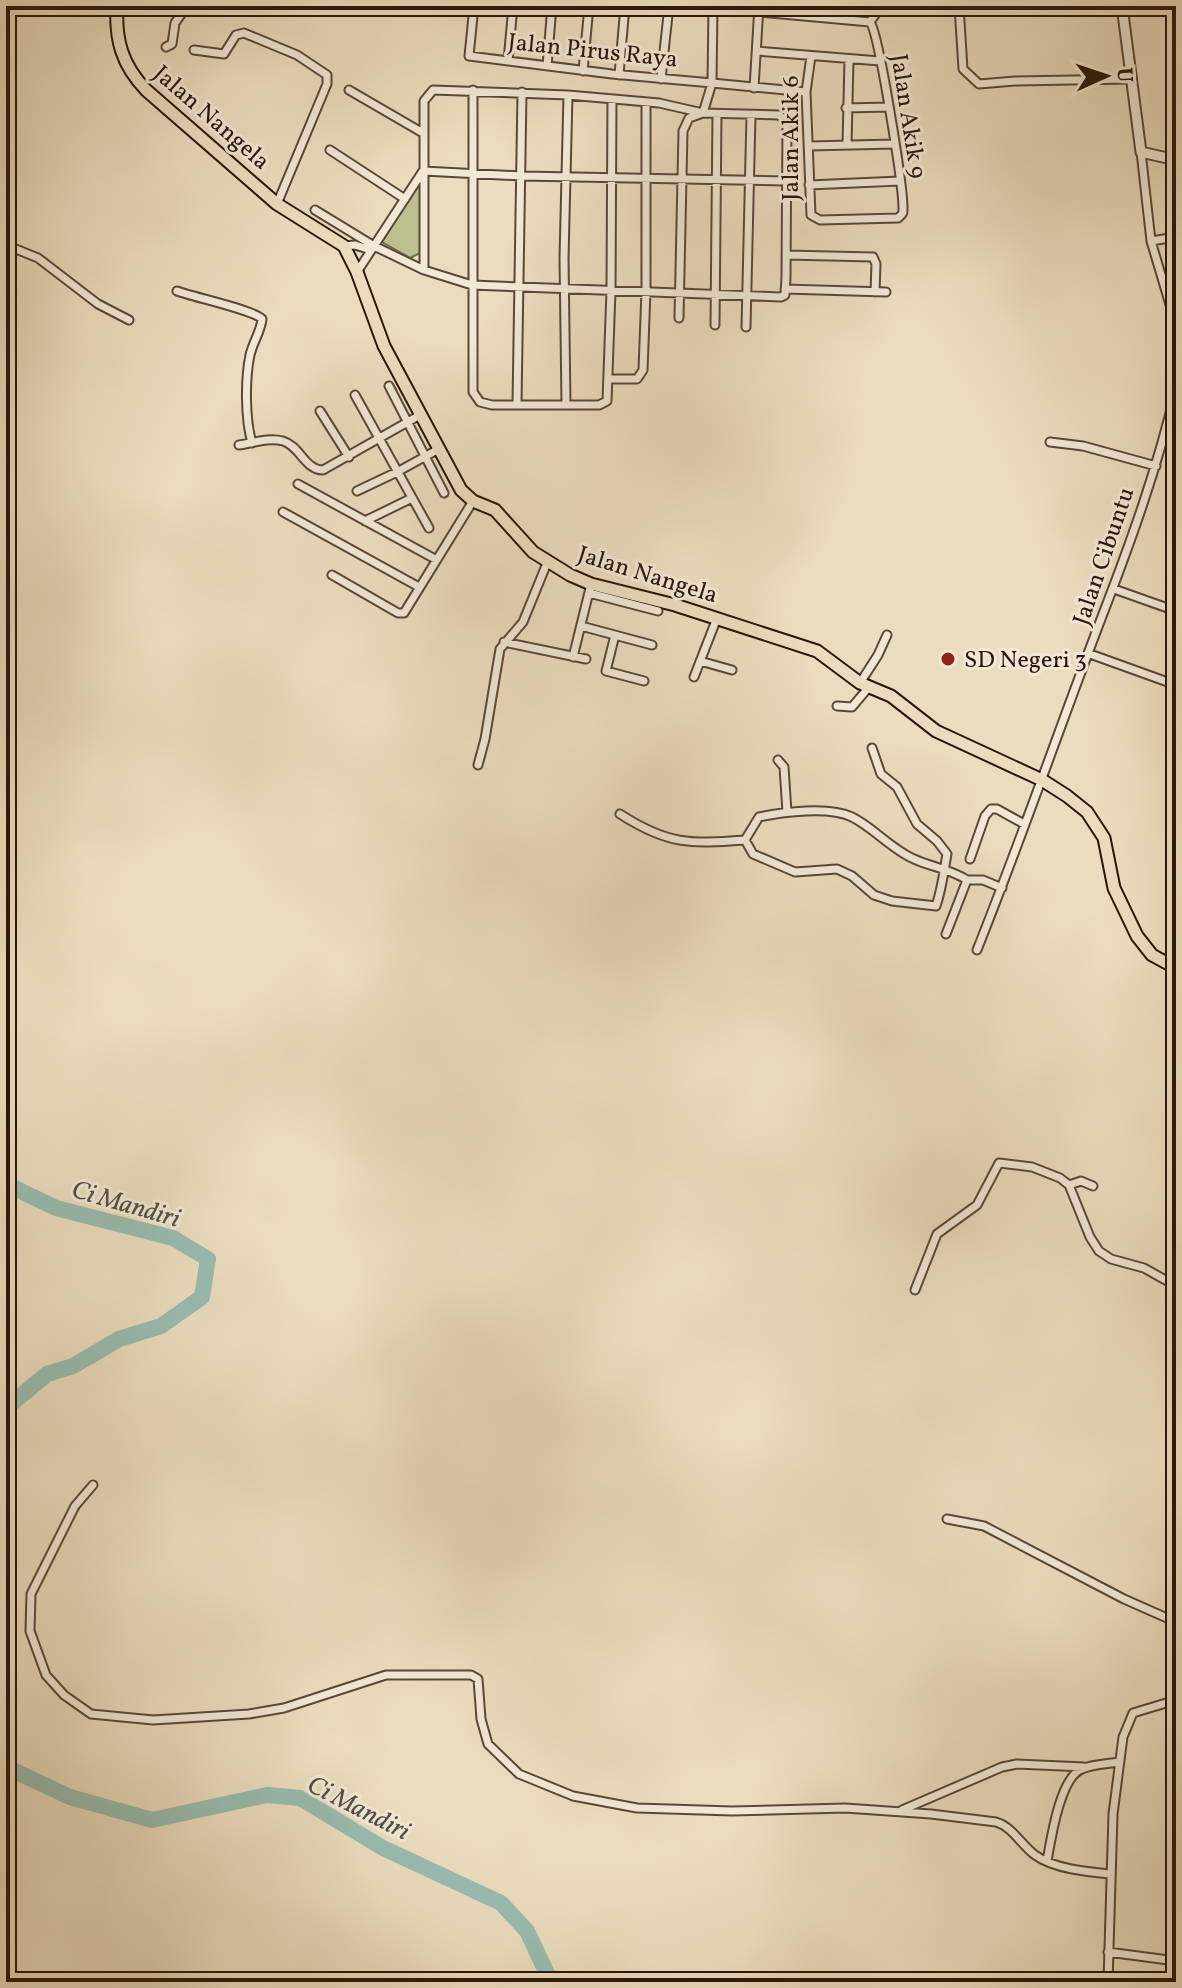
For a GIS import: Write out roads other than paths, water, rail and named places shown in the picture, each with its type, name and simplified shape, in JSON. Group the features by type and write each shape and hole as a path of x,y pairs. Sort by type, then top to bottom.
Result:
{"main road":[{"name":"Jalan Nangela","path":"117,6 118,44 134,78 277,204 344,246 357,272 384,346 458,487 473,501 495,510 547,563 590,589 717,618 817,651 864,685 891,696 936,731 1042,780 1079,806 1095,823 1108,844 1114,888 1137,936 1152,955 1176,968"}],"street":[{"path":"166,47 172,44 175,23 187,6"},
{"name":"Jalan Pirus Raya","path":"474,6 469,56 712,85 806,92"},
{"path":"508,61 513,6"},
{"path":"547,66 552,6"},
{"path":"583,71 589,6"},
{"path":"619,75 625,6"},
{"path":"661,79 669,6"},
{"path":"679,318 683,131 685,122 705,110 712,85 713,6"},
{"path":"754,88 759,9 870,22 879,9 959,6 963,69 979,84 1130,79"},
{"path":"1122,6 1151,241 1176,323"},
{"name":"Jalan Akik 9","path":"814,218 900,217 903,208 880,61 870,22"},
{"path":"194,50 224,54 236,35 244,33 297,55 327,75 327,84 277,204"},
{"path":"757,51 880,61"},
{"name":"Jalan Akik 6","path":"811,56 806,92 810,214 814,218"},
{"path":"847,145 849,59"},
{"path":"315,210 372,248 424,270 472,285 781,297 785,295 787,122 779,115 717,114 646,102 568,95 451,89 429,92 424,101 423,133 424,270"},
{"path":"349,90 423,133"},
{"path":"473,90 474,397 487,405 604,404 608,398 612,100"},
{"path":"517,404 522,92"},
{"path":"566,404 568,95"},
{"path":"609,379 633,380 642,374 646,291 646,102"},
{"path":"846,108 888,107"},
{"path":"715,325 717,114"},
{"path":"746,327 751,115"},
{"path":"809,146 894,144"},
{"path":"330,150 405,199"},
{"path":"1141,152 1176,160"},
{"path":"423,171 785,181"},
{"path":"357,272 423,171"},
{"path":"809,185 900,181"},
{"path":"1151,241 1176,237"},
{"path":"6,245 38,258 98,304 129,320"},
{"path":"344,246 372,248"},
{"path":"786,255 873,257 876,264 875,292"},
{"path":"785,289 886,292"},
{"path":"177,291 261,317 248,372 248,421 252,443"},
{"path":"389,386 444,493"},
{"name":"Jalan Cibuntu","path":"977,950 1114,589 1156,466 1176,388"},
{"path":"355,395 429,528"},
{"path":"320,411 349,457"},
{"path":"239,445 273,439 288,442 316,470 329,468 420,415"},
{"path":"1050,442 1092,448 1156,466"},
{"path":"357,491 437,450"},
{"path":"298,484 435,559"},
{"path":"365,521 412,498"},
{"path":"332,575 404,613 473,501"},
{"path":"283,512 419,587"},
{"path":"478,765 496,663 504,642 523,622 547,563"},
{"path":"573,657 590,589 658,611"},
{"path":"1114,589 1176,611"},
{"path":"694,677 717,618"},
{"path":"581,626 652,645"},
{"path":"615,635 606,671 644,681"},
{"path":"837,706 852,707 887,635"},
{"path":"504,642 586,659"},
{"path":"1090,654 1176,685"},
{"path":"700,661 732,670"},
{"path":"745,840 753,854 795,872 837,869 852,876 874,895 932,907 938,901 947,854 917,824 897,787 881,774 872,748"},
{"path":"778,760 784,767 787,812"},
{"path":"970,859 985,816 991,809 997,809 1024,824"},
{"path":"745,840 759,817 787,812 849,816 913,859 967,880 983,880 1002,888"},
{"path":"620,814 646,831 668,839 696,843 745,840"},
{"path":"946,934 967,880"},
{"path":"915,1290 937,1234 977,1205 999,1163 1049,1172 1069,1185 1090,1237 1099,1251 1111,1259 1144,1268 1176,1286"},
{"path":"1069,1185 1081,1181 1093,1186"},
{"path":"93,1485 75,1506 31,1594 30,1631 46,1675 64,1695 91,1714 153,1720 249,1714 284,1708 386,1675 471,1675 478,1679 480,1685 481,1719 488,1744 519,1774 573,1796 637,1808 732,1811 818,1807 899,1811 1004,1825 1028,1849 1047,1861 1110,1874"},
{"path":"947,1519 984,1526 1124,1599 1176,1622"},
{"path":"1108,1982 1110,1874 1123,1737 1133,1713 1176,1700"},
{"path":"899,1811 1002,1767 1017,1764 1084,1767 1119,1762"},
{"path":"1047,1861 1065,1785 1073,1774 1084,1767"},
{"path":"1108,1952 1176,1961"}],"waterway":[{"name":"Ci Mandiri","path":"6,1184 56,1208 173,1238 208,1259 202,1297 161,1326 119,1339 73,1366 47,1374 6,1408"},
{"name":"Ci Mandiri","path":"6,1767 70,1797 152,1820 267,1795 300,1798 383,1848 501,1903 527,1931 551,1982"}],"place":[{"name":"SD Negeri 3","path":"948,659"}]}
